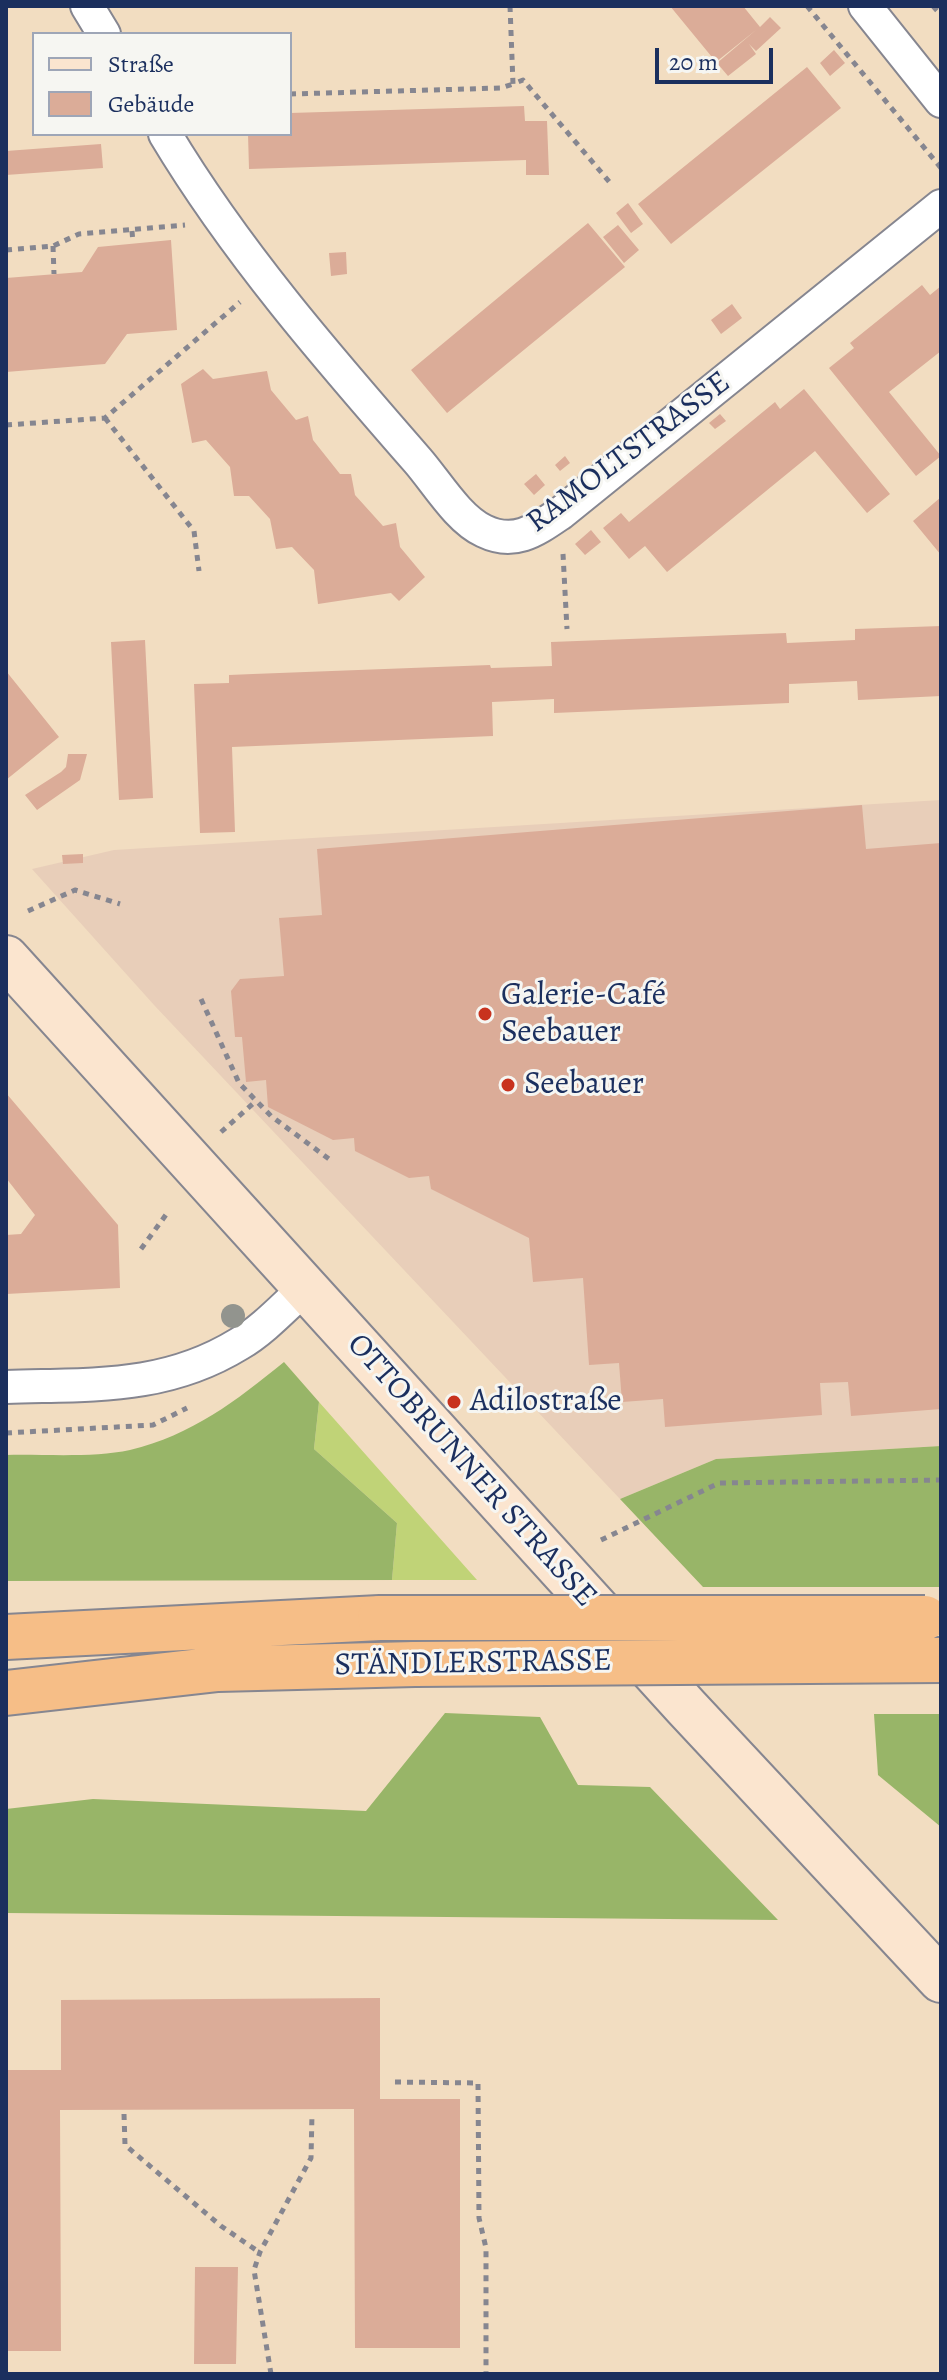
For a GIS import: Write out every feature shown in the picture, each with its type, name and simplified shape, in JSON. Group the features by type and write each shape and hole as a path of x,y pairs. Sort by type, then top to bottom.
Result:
{"highway":[{"name":"STÄNDLERSTRASSE","path":"6,1637 380,1618 933,1618"},
{"name":"STÄNDLERSTRASSE","path":"6,1693 218,1669 415,1664 941,1660"}],"main road":[{"name":"OTTOBRUNNER STRASSE","path":"6,958 686,1707 941,1980"}],"street":[{"path":"87,6 103,32"},
{"path":"865,6 941,101"},
{"name":"RAMOLTSTRASSE","path":"166,136 213,208 357,391 472,524 510,539 526,536 561,513 941,206"},
{"path":"6,1387 141,1382 188,1371 241,1343 305,1288"}],"path":[{"path":"510,6 513,84"},
{"path":"807,6 941,168"},
{"path":"933,6 940,13"},
{"path":"292,94 501,88 523,80 612,185"},
{"path":"6,250 53,246 79,234 181,227"},
{"path":"132,231 133,243"},
{"path":"53,246 54,274"},
{"path":"6,425 105,418 267,276"},
{"path":"105,418 194,531 199,571"},
{"path":"561,513 567,629"},
{"path":"28,911 75,890 120,904"},
{"path":"201,999 239,1083 271,1116 329,1159"},
{"path":"221,1132 256,1101"},
{"path":"141,1249 168,1212"},
{"path":"601,1540 719,1483 941,1480"},
{"path":"395,2082 478,2083 479,2218 486,2248 486,2374"},
{"path":"124,2114 125,2145 221,2226 260,2252"},
{"path":"271,2374 254,2270 260,2252 311,2158 312,2114"}],"shaded area":[{"name":"Seebauer","path":"941,800 941,1446 716,1459 620,1499 154,1005 32,869 114,850"}],"green space":[{"path":"284,1362 319,1402 314,1449 397,1523 392,1580 6,1581 6,1455 101,1454 152,1444 212,1415"},
{"path":"319,1402 477,1580 392,1580 397,1523 314,1449"},
{"path":"941,1446 941,1587 703,1587 620,1499 716,1459"},
{"path":"445,1713 540,1717 578,1785 650,1787 778,1920 6,1913 6,1809 93,1799 366,1811"},
{"path":"874,1714 941,1714 941,1827 878,1775"}],"building":[{"path":"670,6 743,6 760,27 770,17 781,28 756,51 749,44 756,54 728,76 717,63 756,30 716,62"},
{"path":"834,50 845,63 830,76 820,63"},
{"path":"807,67 841,108 671,244 638,204"},
{"path":"524,106 525,121 547,121 549,175 526,175 526,160 249,169 248,136 292,136 292,113"},
{"path":"101,144 103,168 6,175 6,151"},
{"path":"628,203 643,224 631,233 616,213"},
{"path":"588,223 625,267 447,413 411,370"},
{"path":"618,225 639,250 624,263 603,237"},
{"path":"171,240 177,330 127,334 105,364 6,372 6,278 82,272 98,247"},
{"path":"346,252 347,274 331,276 329,253"},
{"path":"922,285 930,295 941,286 941,351 889,392 941,456 916,476 829,368 854,348 850,343"},
{"path":"732,304 742,318 721,334 711,320"},
{"path":"203,369 213,379 267,371 271,390 296,420 308,416 313,440 340,474 351,474 355,495 383,526 396,523 400,547 425,577 399,601 391,593 318,604 314,570 292,547 276,549 270,519 249,496 234,496 230,467 206,440 192,443 181,384"},
{"path":"804,389 890,494 867,513 815,451 667,572 645,546 629,559 603,528 621,513 629,522 775,402 780,409"},
{"path":"720,414 726,421 715,429 709,423"},
{"path":"565,456 570,463 560,471 555,465"},
{"path":"536,474 545,485 534,495 524,484"},
{"path":"941,497 941,555 913,521"},
{"path":"591,530 601,542 585,555 575,544"},
{"path":"941,626 941,696 858,700 857,681 789,684 789,703 554,713 554,699 492,702 493,736 232,747 235,832 200,833 194,684 229,683 229,675 490,665 491,668 552,666 551,642 786,633 787,643 855,640 855,629"},
{"path":"145,640 153,798 119,800 111,642"},
{"path":"6,671 59,737 6,780"},
{"path":"68,754 87,754 80,780 37,810 25,795 61,772 66,767"},
{"name":"Seebauer","path":"862,805 866,849 941,843 941,1409 851,1416 848,1382 820,1383 822,1415 665,1427 663,1399 622,1402 619,1363 589,1365 583,1278 533,1282 529,1238 431,1189 429,1176 409,1178 355,1151 354,1138 333,1140 268,1107 266,1080 246,1082 242,1037 235,1037 231,991 240,979 284,976 279,918 322,915 317,849"},
{"path":"83,854 83,863 63,864 62,855"},
{"path":"6,1093 118,1225 120,1288 6,1294 6,1235 21,1234 35,1215 6,1178"},
{"path":"380,1998 380,2099 460,2099 460,2348 355,2348 354,2109 60,2110 61,2351 6,2351 6,2070 61,2070 61,2000"},
{"path":"195,2267 238,2267 236,2364 194,2364"}],"place":[{"name":"Galerie-Café Seebauer","path":"485,1014"},
{"name":"Seebauer","path":"508,1085"},
{"name":"Adilostraße","path":"454,1402"}]}
